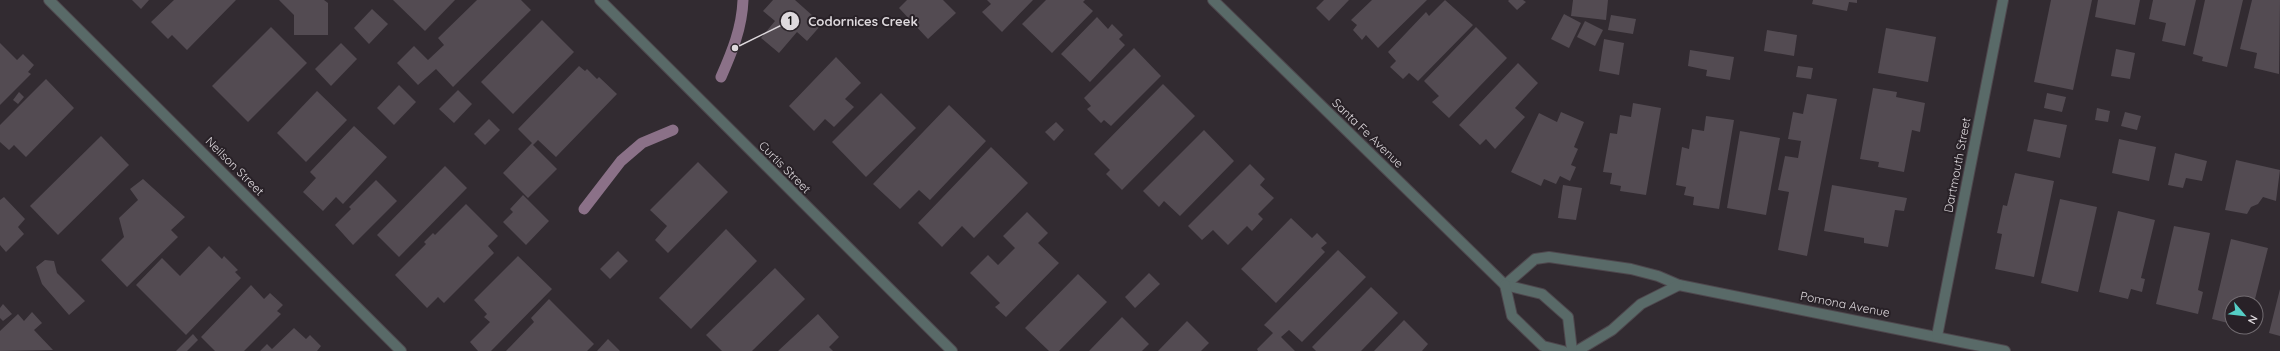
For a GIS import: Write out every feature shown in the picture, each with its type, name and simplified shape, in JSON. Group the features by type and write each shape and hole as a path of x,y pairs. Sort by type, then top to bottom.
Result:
{"street":[{"name":"Neilson Street","path":"49,0 401,351"},
{"name":"Curtis Street","path":"600,0 952,351"},
{"name":"Santa Fe Avenue","path":"1213,0 1505,285"},
{"name":"Dartmouth Street","path":"1936,336 2003,0"},
{"name":"Pomona Avenue","path":"1505,285 1535,259 1549,257 1631,269 1658,276 1679,285 2005,351"},
{"path":"1563,351 1543,346 1512,316 1505,285 1542,294 1568,317 1572,351"},
{"path":"1577,351 1612,330 1641,304 1679,285"}],"building":[{"path":"132,0 149,0 141,9"},
{"path":"174,0 236,0 187,50 172,35 168,39 151,22"},
{"path":"279,0 324,0 328,3 328,35 294,35 294,15"},
{"path":"393,0 455,0 425,31"},
{"path":"477,0 521,0 531,10 453,87 436,69 418,85 397,63 414,46 428,60 444,45 438,38"},
{"path":"773,0 795,0 822,24 807,41 797,32 779,53 761,38 775,21 763,11"},
{"path":"907,0 943,0 956,13 928,39 899,8"},
{"path":"987,0 1033,0 1002,32 982,12 991,4"},
{"path":"1046,0 1085,0 1083,2 1093,11 1052,53 1022,24"},
{"path":"1324,0 1349,0 1329,21 1316,8"},
{"path":"1372,0 1427,0 1378,48 1366,35 1362,40 1353,30 1357,25 1351,20"},
{"path":"1445,0 1473,25 1418,81 1409,73 1403,79 1390,67 1396,61 1388,52 1426,12 1429,16"},
{"path":"1523,0 1526,2 1517,10 1508,1"},
{"path":"1573,0 1608,0 1606,20 1571,16"},
{"path":"1813,0 1857,0 1857,3 1849,2 1847,11 1812,4"},
{"path":"2051,0 2092,0 2073,90 2034,82"},
{"path":"2098,0 2140,0 2135,25 2095,17"},
{"path":"2153,0 2196,0 2185,46 2162,41 2166,23 2149,19"},
{"path":"2205,0 2243,0 2227,67 2202,61 2203,57 2193,54"},
{"path":"2252,0 2280,0 2279,74 2254,68 2257,53 2240,49"},
{"path":"372,9 388,24 369,44 354,28"},
{"path":"1564,14 1581,23 1569,48 1551,39"},
{"path":"1611,15 1636,19 1633,34 1608,30"},
{"path":"1097,17 1108,29 1112,24 1123,35 1119,39 1125,45 1090,82 1061,54"},
{"path":"542,20 574,52 513,114 481,82"},
{"path":"1585,21 1603,30 1595,46 1577,37"},
{"path":"271,27 307,63 248,122 212,86"},
{"path":"1476,27 1507,58 1449,118 1432,102 1439,96 1424,81"},
{"path":"1886,28 1936,37 1928,82 1878,73"},
{"path":"1767,30 1797,35 1794,56 1764,51"},
{"path":"1604,39 1624,43 1619,75 1599,71"},
{"path":"0,43 17,60 23,54 34,65 28,72 31,74 0,105"},
{"path":"341,43 357,59 331,86 315,69"},
{"path":"1134,48 1161,76 1111,126 1104,120 1101,123 1087,109 1091,106 1084,98"},
{"path":"2116,49 2135,53 2130,79 2111,76"},
{"path":"1690,50 1734,57 1730,80 1706,76 1707,70 1688,66"},
{"path":"836,57 861,83 845,99 854,107 834,127 825,119 814,131 789,106"},
{"path":"1518,63 1538,83 1515,108 1525,117 1495,149 1486,139 1480,145 1459,125"},
{"path":"579,66 585,71 587,69 597,79 599,77 617,94 556,157 538,140 533,145 557,169 528,198 503,173 532,143 518,129"},
{"path":"1798,66 1813,68 1811,79 1796,77"},
{"path":"46,79 74,108 26,157 14,145 9,150 0,142 0,125"},
{"path":"1163,84 1195,116 1122,190 1106,174 1110,170 1094,154"},
{"path":"399,85 416,102 394,125 377,108"},
{"path":"1873,88 1897,92 1896,97 1925,103 1920,132 1912,130 1904,172 1878,167 1879,162 1860,159"},
{"path":"458,90 472,104 454,123 439,109"},
{"path":"317,91 347,120 306,162 277,133"},
{"path":"19,92 24,97 18,104 13,100"},
{"path":"881,93 916,128 866,177 832,142"},
{"path":"2047,93 2066,97 2062,112 2044,108"},
{"path":"1807,94 1837,99 1807,256 1778,250 1789,192 1778,190 1785,156 1798,158 1801,141 1788,139 1793,112 1803,114"},
{"path":"1633,103 1661,108 1646,195 1620,191 1621,186 1610,184 1612,173 1603,172 1610,133 1617,134 1620,115 1631,117"},
{"path":"949,105 986,141 930,200 919,190 900,209 873,184"},
{"path":"2097,108 2110,111 2108,122 2095,120"},
{"path":"1561,112 1584,122 1574,147 1578,149 1571,165 1576,167 1570,181 1560,176 1556,184 1544,179 1541,186 1511,172 1539,113 1557,122"},
{"path":"2125,112 2141,116 2137,130 2121,126"},
{"path":"1706,116 1734,120 1719,209 1693,205 1694,197 1684,195 1686,187 1676,185 1682,147 1689,149 1692,129 1704,131"},
{"path":"489,119 500,130 485,145 474,134"},
{"path":"2034,119 2067,125 2060,158 2027,151"},
{"path":"1056,122 1064,130 1054,141 1045,132"},
{"path":"354,126 387,157 343,204 336,197 323,211 303,192 316,178 310,172"},
{"path":"1204,130 1234,161 1180,216 1164,201 1159,207 1143,191"},
{"path":"1740,131 1780,138 1766,215 1727,208"},
{"path":"101,136 129,165 58,235 30,206"},
{"path":"2119,139 2156,147 2149,181 2112,173"},
{"path":"991,147 1028,183 974,238 962,226 942,247 918,223"},
{"path":"2175,153 2207,161 2202,181 2186,178 2183,188 2168,185"},
{"path":"2236,160 2280,170 2276,201 2263,197 2258,204 2251,207 2247,214 2225,210"},
{"path":"698,162 728,192 668,253 655,240 667,226 650,210"},
{"path":"1250,164 1265,179 1260,185 1274,198 1258,214 1263,219 1252,231 1247,226 1228,245 1213,230 1202,240 1188,226"},
{"path":"445,166 467,188 399,257 377,235"},
{"path":"2015,173 2054,181 2034,277 1995,269 2002,234 1997,233 2003,205 2007,206"},
{"path":"143,179 185,217 171,230 178,237 127,287 101,260 124,237 119,218 138,200 130,189"},
{"path":"376,180 397,201 353,245 335,225 351,209 349,207"},
{"path":"1563,185 1582,188 1576,220 1558,218"},
{"path":"1832,185 1907,198 1904,211 1895,210 1888,247 1864,243 1864,238 1824,231"},
{"path":"523,195 549,221 526,245 503,222 513,212 510,209"},
{"path":"4,197 25,219 18,227 24,234 6,252 0,245 0,200"},
{"path":"2060,199 2097,207 2078,292 2041,283"},
{"path":"466,204 498,236 488,246 494,253 444,303 438,297 427,308 395,275 426,244 424,242 433,233 435,235"},
{"path":"2118,211 2155,220 2141,278 2145,279 2142,292 2131,289 2128,299 2099,292"},
{"path":"1027,212 1048,233 1038,243 1059,263 1006,317 995,307 1000,303 970,273 988,255 998,265 1015,248 1003,236"},
{"path":"1291,218 1312,238 1317,233 1327,243 1321,248 1325,252 1276,303 1241,269"},
{"path":"2174,226 2210,233 2198,290 2203,292 2198,314 2156,304"},
{"path":"726,229 757,261 691,329 659,298"},
{"path":"2231,239 2268,248 2256,295 2224,295 2224,322 2212,319"},
{"path":"209,246 222,259 224,256 238,270 235,272 241,278 186,335 136,285 162,258 180,276"},
{"path":"1338,250 1366,277 1302,342 1289,330 1281,337 1295,351 1258,351 1257,349 1273,333 1264,325"},
{"path":"618,251 628,261 610,279 600,269"},
{"path":"518,256 552,289 491,351 478,351 470,342 490,322 484,317 487,314 474,300"},
{"path":"45,260 54,261 57,273 85,301 69,315 42,284 36,267"},
{"path":"775,268 805,299 752,351 722,351 706,335"},
{"path":"1149,273 1160,284 1135,308 1125,297"},
{"path":"1078,274 1107,302 1059,351 1049,351 1025,328"},
{"path":"251,285 264,299 270,293 283,305 277,311 281,314 244,351 215,351 201,337"},
{"path":"1371,287 1398,313 1361,351 1316,351 1312,347"},
{"path":"2280,289 2280,336 2269,333"},
{"path":"549,299 594,344 587,351 506,351 534,322 531,318"},
{"path":"3,304 12,314 3,321 0,318 0,308"},
{"path":"32,312 42,323 34,330 53,350 0,351 0,331 18,314 24,321"},
{"path":"818,314 839,337 829,347 833,351 778,351"},
{"path":"1122,317 1149,344 1142,351 1089,351"},
{"path":"1404,320 1428,344 1422,351 1374,351"},
{"path":"1187,321 1209,343 1201,351 1158,351"},
{"path":"294,328 306,339 310,335 321,346 317,351 260,351 267,344 272,349"},
{"path":"193,334 198,340 187,351 176,351"},
{"path":"608,339 620,351 597,351"}],"waterway":[{"path":"721,77 733,49 741,20 743,0"},
{"path":"584,209 621,161 642,143 673,130"}],"place":[{"name":"Codornices Creek","path":"735,48"}]}
